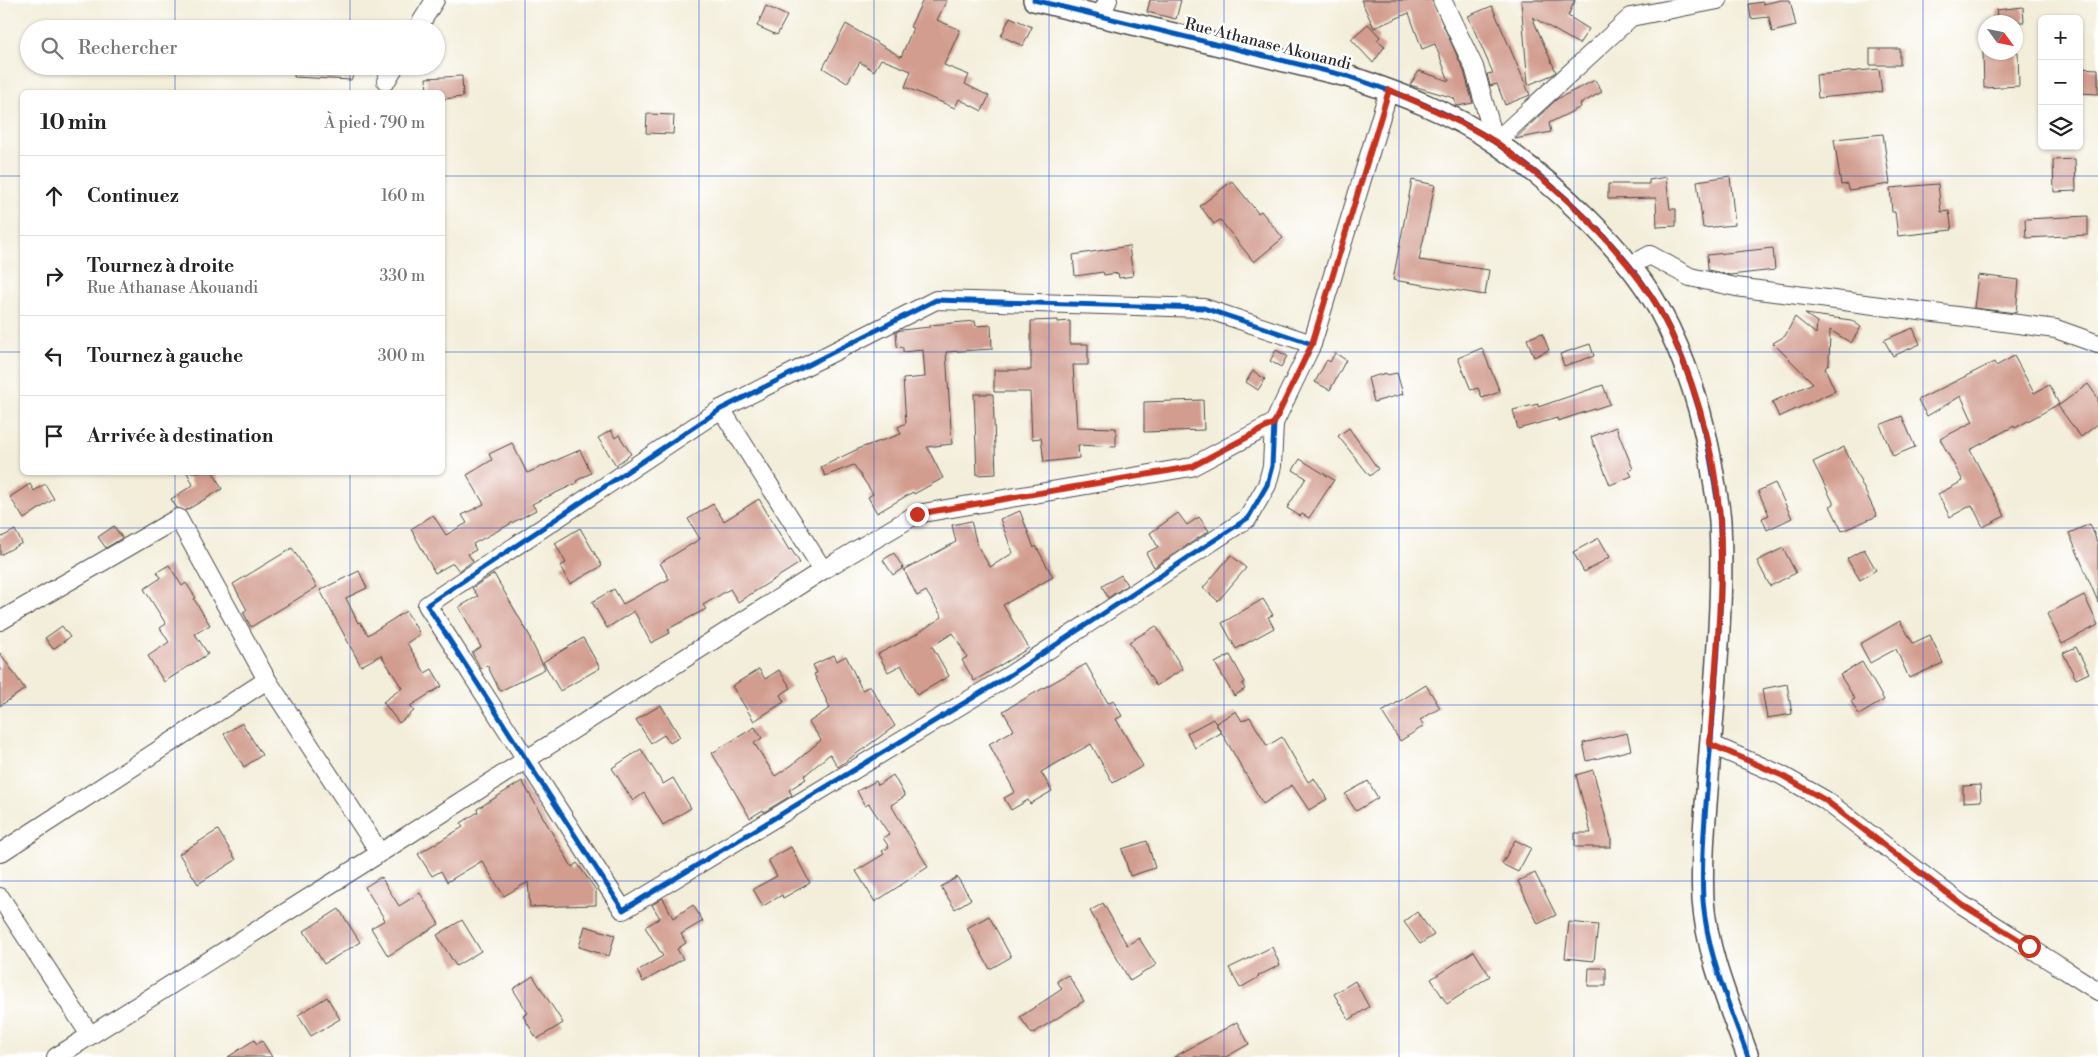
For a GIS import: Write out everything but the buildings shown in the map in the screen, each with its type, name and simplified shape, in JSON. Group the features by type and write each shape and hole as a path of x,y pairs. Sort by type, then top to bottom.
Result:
{"street":[{"path":"423,20 435,0"},
{"name":"Rue Athanase Akouandi","path":"1034,0 1104,8 1347,76 1389,90 1446,114 1495,142 1553,186 1596,229 1629,266 1658,307 1682,358 1700,410 1710,455 1720,519 1719,604 1703,841 1704,902 1712,958 1748,1057"},
{"path":"1442,0 1474,67 1495,142 1631,17 1718,0"},
{"path":"386,81 390,75"},
{"path":"1312,344 1204,308 936,300 721,409 427,605 623,910 1007,677 1248,518 1267,485 1272,466 1274,423 1312,344 1389,90"},
{"path":"1629,266 1650,255 1690,277 1736,287 2056,329 2098,344"},
{"path":"721,409 824,570"},
{"path":"56,1057 824,570 917,514 1191,467 1274,423"},
{"path":"0,621 178,518 267,680 380,853"},
{"path":"0,853 267,680"},
{"path":"1710,744 1781,775 1825,800 1961,904 2098,991"},
{"path":"0,897 90,1035"}],"cycle path":[{"path":"1034,0 1347,76 1405,96 1443,113 1496,143 1563,196 1608,240 1645,286 1659,309 1679,350 1694,392 1706,436 1719,511 1721,553 1720,617 1704,839 1703,900 1705,920 1714,960 1748,1057"},
{"path":"1274,423 1272,466 1267,485 1248,518 1007,677 623,910 427,605 721,409 936,300 1204,308 1312,344"}],"route":[{"path":"917,514 1191,467 1274,423 1312,344 1389,90 1446,114 1495,142 1553,186 1596,229 1629,266 1658,307 1682,358 1700,410 1710,455 1720,519 1719,604 1710,744 1781,775 1825,800 1961,904 2029,946"}]}
